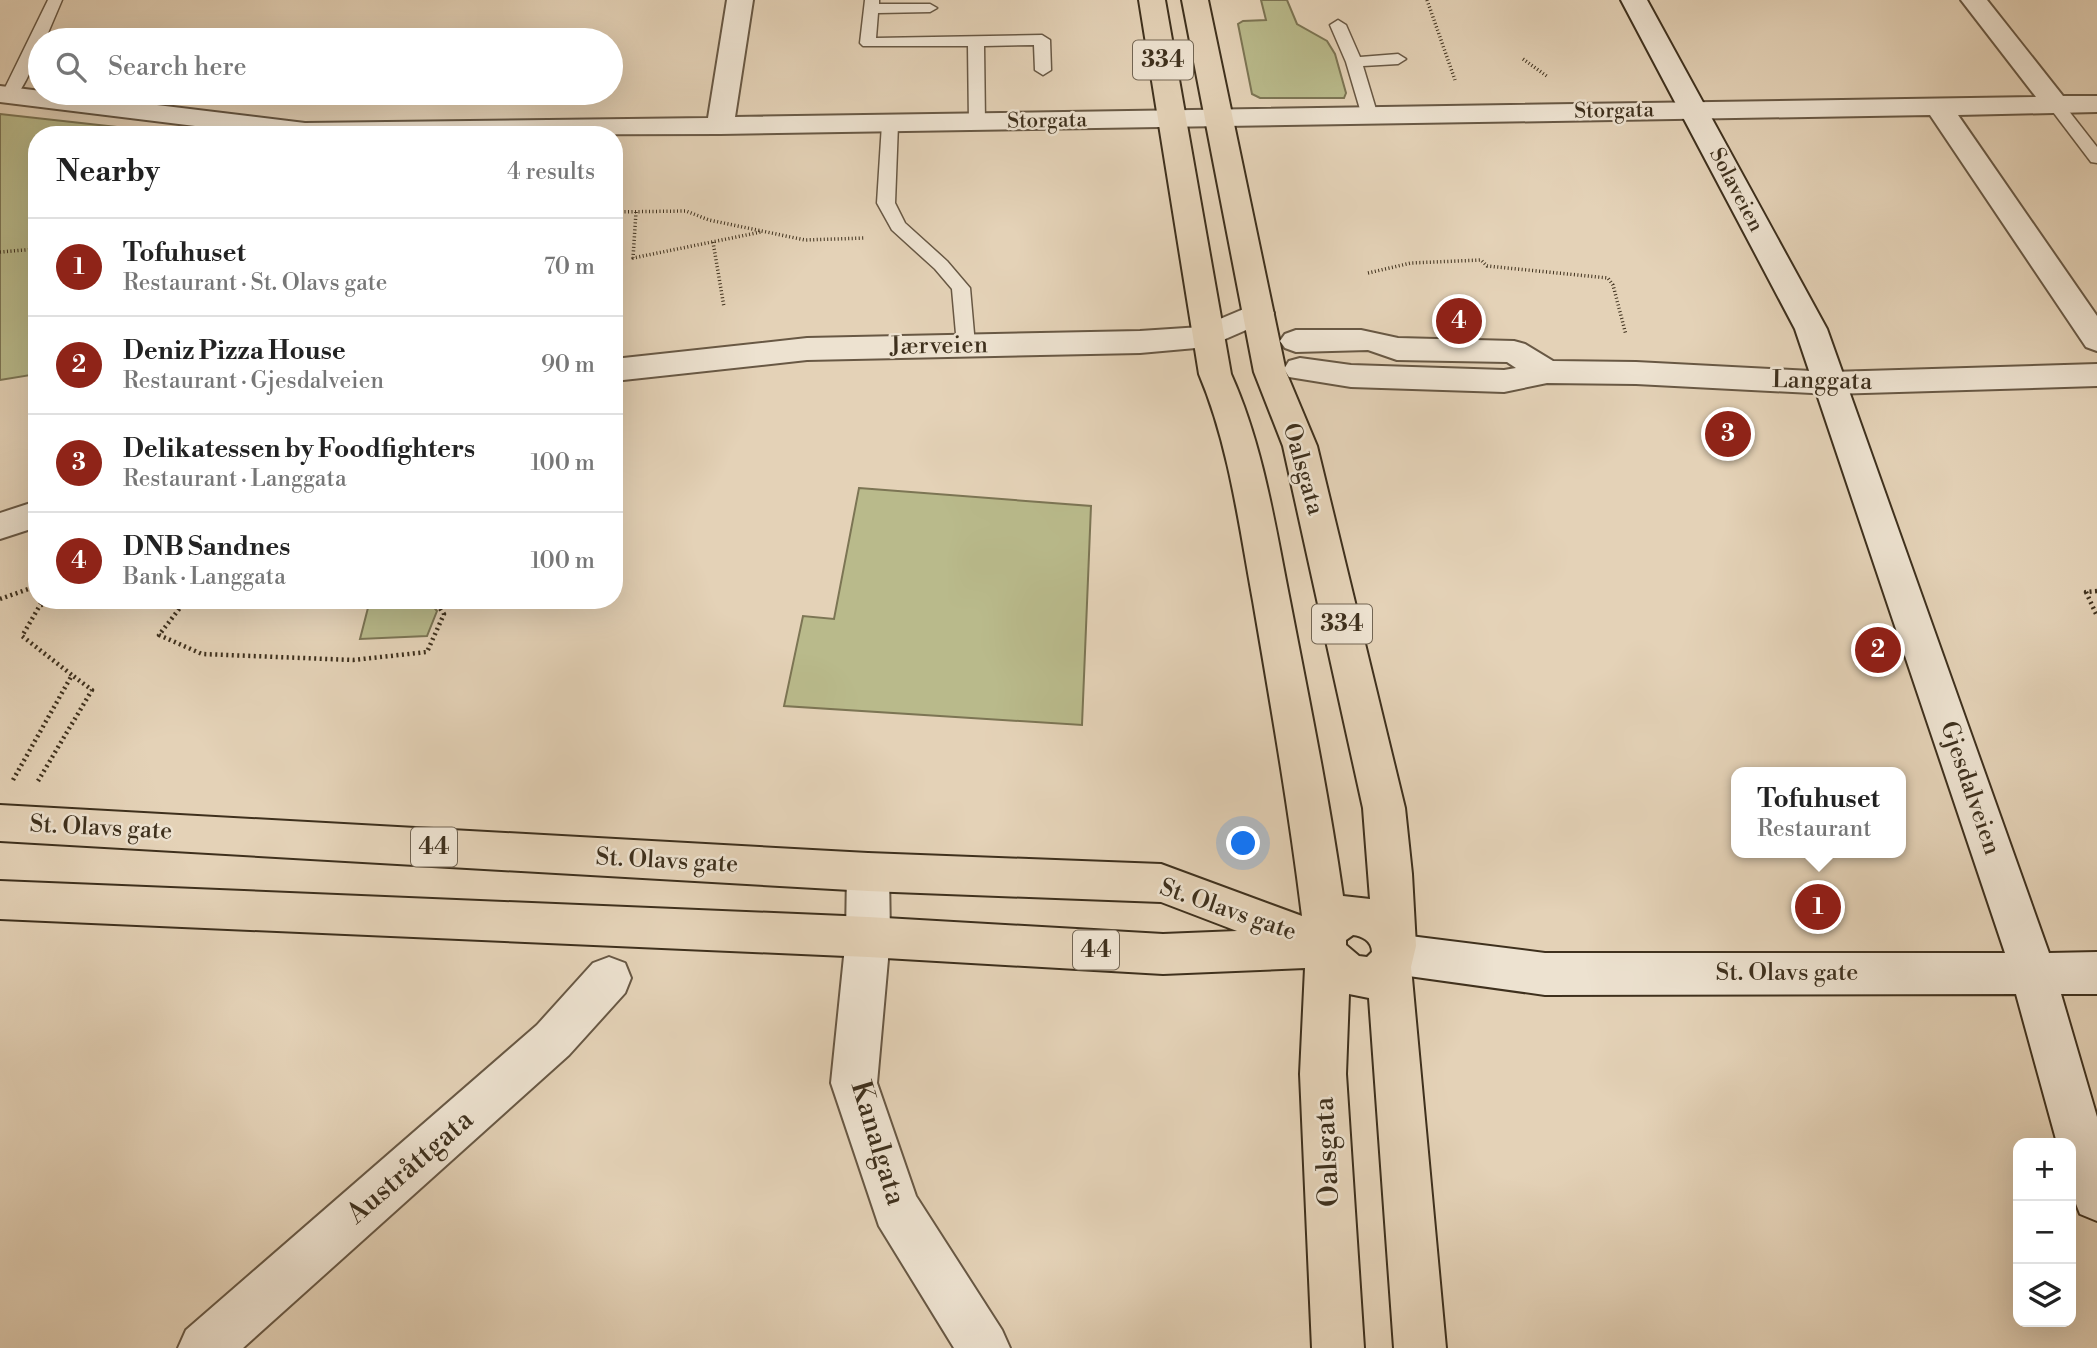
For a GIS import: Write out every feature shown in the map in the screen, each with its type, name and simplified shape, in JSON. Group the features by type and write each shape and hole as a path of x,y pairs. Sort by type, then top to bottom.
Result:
{"main road":[{"name":"Oalsgata","path":"1152,0 1214,374 1231,410 1258,530 1310,810 1325,944 1323,1074 1338,1348"},
{"name":"Oalsgata","path":"1195,0 1270,372 1300,446 1384,807 1391,874 1392,954 1420,1348"},
{"name":"St. Olavs gate","path":"4,806 868,872 1161,883 1325,944 1345,973 1370,977 1392,954"},
{"name":"St. Olavs gate","path":"0,900 868,937 1163,954 1325,944"}],"street":[{"path":"720,126 740,0"},
{"name":"Solaveien","path":"1633,0 1811,329 1830,383"},
{"path":"1974,0 2055,104"},
{"name":"Storgata","path":"5,95 28,98"},
{"name":"Storgata","path":"623,127 2097,104"},
{"name":"Storgata","path":"88,105 263,126"},
{"path":"1938,106 2097,340"},
{"name":"Jærveien","path":"623,369 807,349 1140,342 1207,337 1258,313"},
{"name":"Langgata","path":"1381,354 1351,376 1298,355 1381,354 1504,381 1547,372 1636,373 1830,383 2097,374"},
{"name":"Gjesdalveien","path":"1830,383 2034,973 2043,1014 2097,1197"},
{"path":"0,526 28,516"},
{"name":"Kanalgata","path":"868,872 868,937 854,1083 896,1209 984,1348"},
{"name":"St. Olavs gate","path":"1392,954 1545,974 2097,972"},
{"name":"Austråttgata","path":"204,1348 553,1040 608,978"}],"lane":[{"path":"43,28 55,0"},
{"path":"930,8 871,5 868,43 1042,40 1043,69"},
{"path":"1338,25 1354,62 1370,116"},
{"path":"976,41 977,122"},
{"path":"5,95 28,54"},
{"path":"1354,62 1398,60"},
{"path":"2055,104 2097,158"},
{"path":"890,124 886,203 898,226 941,265 961,288 966,345"}],"path":[{"path":"1427,0 1467,114"},
{"path":"623,212 686,211 709,220 805,240 908,236"},
{"path":"636,212 633,258 764,231"},
{"path":"713,242 724,307"},
{"path":"0,252 28,250"},
{"path":"1368,273 1411,263 1481,260 1487,266 1608,278 1613,285 1628,341"},
{"path":"0,599 28,589"},
{"path":"2097,591 2086,592 2097,616"},
{"path":"32,791 92,690 22,636 38,609"},
{"path":"179,609 159,635 202,654 354,660 428,652 444,614 440,609"},
{"path":"4,806 72,675"}],"green space":[{"path":"1261,0 1287,0 1297,24 1327,41 1335,54 1346,93 1344,98 1260,98 1252,94 1238,24 1243,21 1266,20"},
{"path":"0,114 108,126 28,126 28,375 0,380"},
{"path":"859,488 1091,506 1082,725 784,706 803,616 834,619"},
{"path":"368,609 437,611 427,636 360,639"}],"place":[{"name":"DNB Sandnes","path":"1459,321"},
{"name":"Delikatessen by Foodfighters","path":"1728,434"},
{"name":"Deniz Pizza House","path":"1878,650"},
{"name":"Tofuhuset","path":"1818,907"}]}
